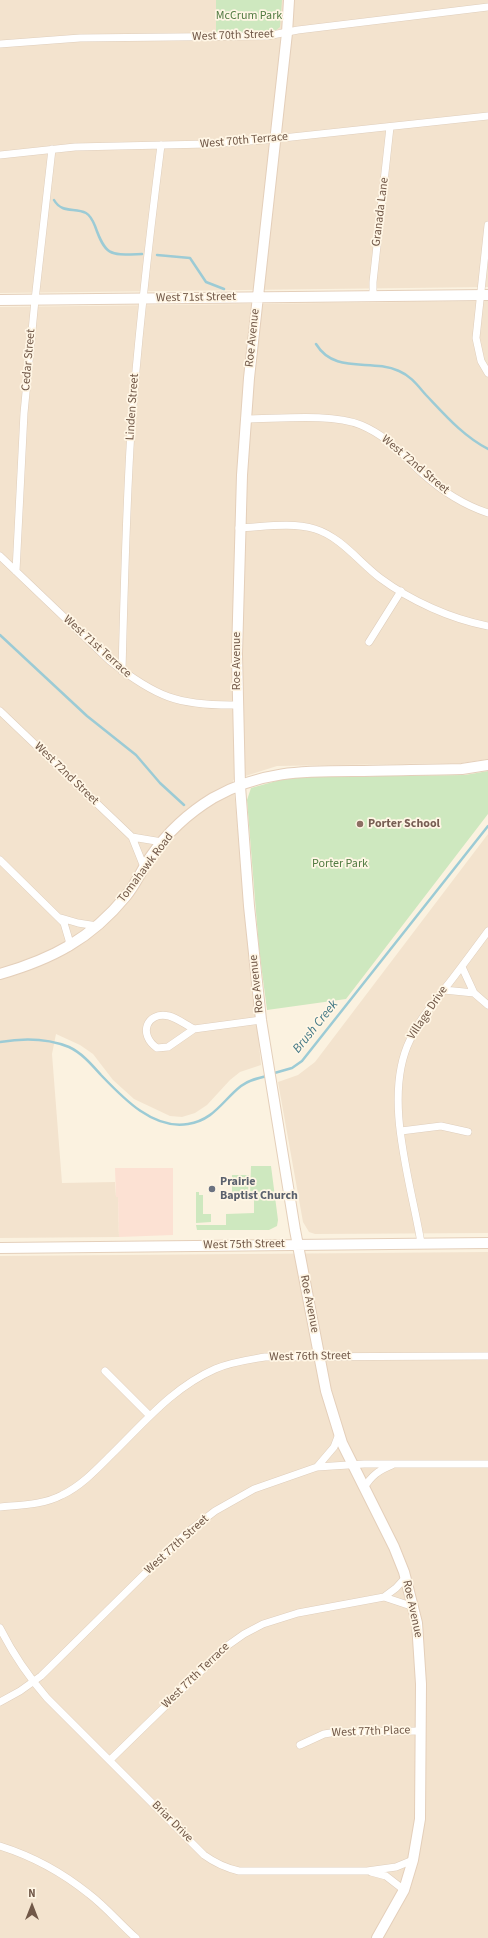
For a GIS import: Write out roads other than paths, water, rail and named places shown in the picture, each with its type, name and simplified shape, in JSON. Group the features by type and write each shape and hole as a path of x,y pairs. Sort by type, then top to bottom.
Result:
{"main road":[{"name":"Roe Avenue","path":"289,0 246,419 239,528 237,705 240,786 249,906 261,1020 297,1244 326,1392 339,1434 352,1465 394,1547 406,1577 414,1607 420,1648 420,1819 413,1860 404,1890 377,1938"},
{"name":"West 71st Street","path":"0,300 484,295"},
{"name":"Tomahawk Road","path":"0,974 40,962 69,947 97,926 126,896 162,842 199,808 213,798 240,786 256,780 290,772 454,769 488,765"},
{"name":"West 75th Street","path":"0,1248 488,1243"}],"street":[{"name":"West 70th Street","path":"0,44 80,38 267,36 299,30 488,7"},
{"name":"West 70th Terrace","path":"0,155 52,149 100,146 208,144 275,139 488,116"},
{"name":"Granada Lane","path":"373,297 373,282 390,127"},
{"name":"Linden Street","path":"122,671 125,534 131,432 161,145"},
{"name":"Cedar Street","path":"16,571 24,413 52,149"},
{"path":"488,225 484,295 476,338 480,356 488,373"},
{"name":"West 72nd Street","path":"246,419 328,419 360,425 378,434 396,446 439,487 458,500 488,513"},
{"path":"239,528 295,526 306,527 325,533 382,579 401,591 451,615 488,626"},
{"name":"West 71st Terrace","path":"0,556 110,661 152,691 177,700 204,705 237,705"},
{"path":"370,642 401,591"},
{"name":"West 72nd Street","path":"0,711 132,837 144,867"},
{"path":"132,837 162,842"},
{"path":"0,860 64,923 68,933 69,947"},
{"path":"59,917 78,923 97,926"},
{"name":"Village Drive","path":"421,1243 397,1102 398,1085 404,1054 420,1020 488,931"},
{"path":"462,967 474,993 488,1005"},
{"path":"444,990 474,993"},
{"path":"194,1029 170,1016 161,1016 152,1019 147,1026 146,1035 149,1043 157,1048 168,1047 194,1029 261,1020"},
{"path":"401,1131 440,1126 468,1132"},
{"name":"West 76th Street","path":"0,1506 42,1502 71,1490 87,1478 167,1399 190,1382 216,1368 236,1362 265,1357 488,1356"},
{"path":"105,1371 150,1416"},
{"path":"317,1468 334,1447 339,1434"},
{"path":"364,1488 370,1478 381,1470 396,1464"},
{"name":"West 77th Street","path":"0,1702 33,1682 50,1667 199,1522 231,1501 254,1489 317,1468 352,1465 488,1464"},
{"path":"384,1597 396,1588 406,1577"},
{"name":"West 77th Terrace","path":"110,1760 212,1659 244,1634 263,1624 298,1613 384,1597 414,1607"},
{"name":"Briar Drive","path":"0,1628 10,1649 33,1682 204,1855 226,1868 239,1871 367,1871 396,1867 413,1860"},
{"name":"West 77th Place","path":"300,1745 324,1734 337,1732 421,1731"},
{"path":"0,1846 32,1858 65,1876 88,1893 136,1938"},
{"path":"367,1871 386,1876 404,1890"}],"waterway":[{"path":"54,200 65,209 82,211 88,214 93,220 102,244 106,249 116,254 142,254"},
{"path":"157,255 190,258 206,282 224,289"},
{"path":"316,344 324,354 343,363 388,367 403,373 414,382 455,425 470,438 488,449"},
{"path":"0,635 87,716 136,755 160,783 184,805"},
{"name":"Brush Creek","path":"271,1074 292,1068 302,1061 488,826"},
{"name":"Brush Creek","path":"0,1042 17,1040 44,1040 69,1047 90,1063 129,1102 151,1117 175,1125 197,1122 205,1118 218,1109 244,1084 267,1076"}],"place":[{"name":"Porter School","path":"360,824"},
{"name":"Prairie Baptist Church","path":"212,1189"}],"park label":[{"name":"McCrum Park","path":"249,16"},
{"name":"Porter Park","path":"340,864"}]}
